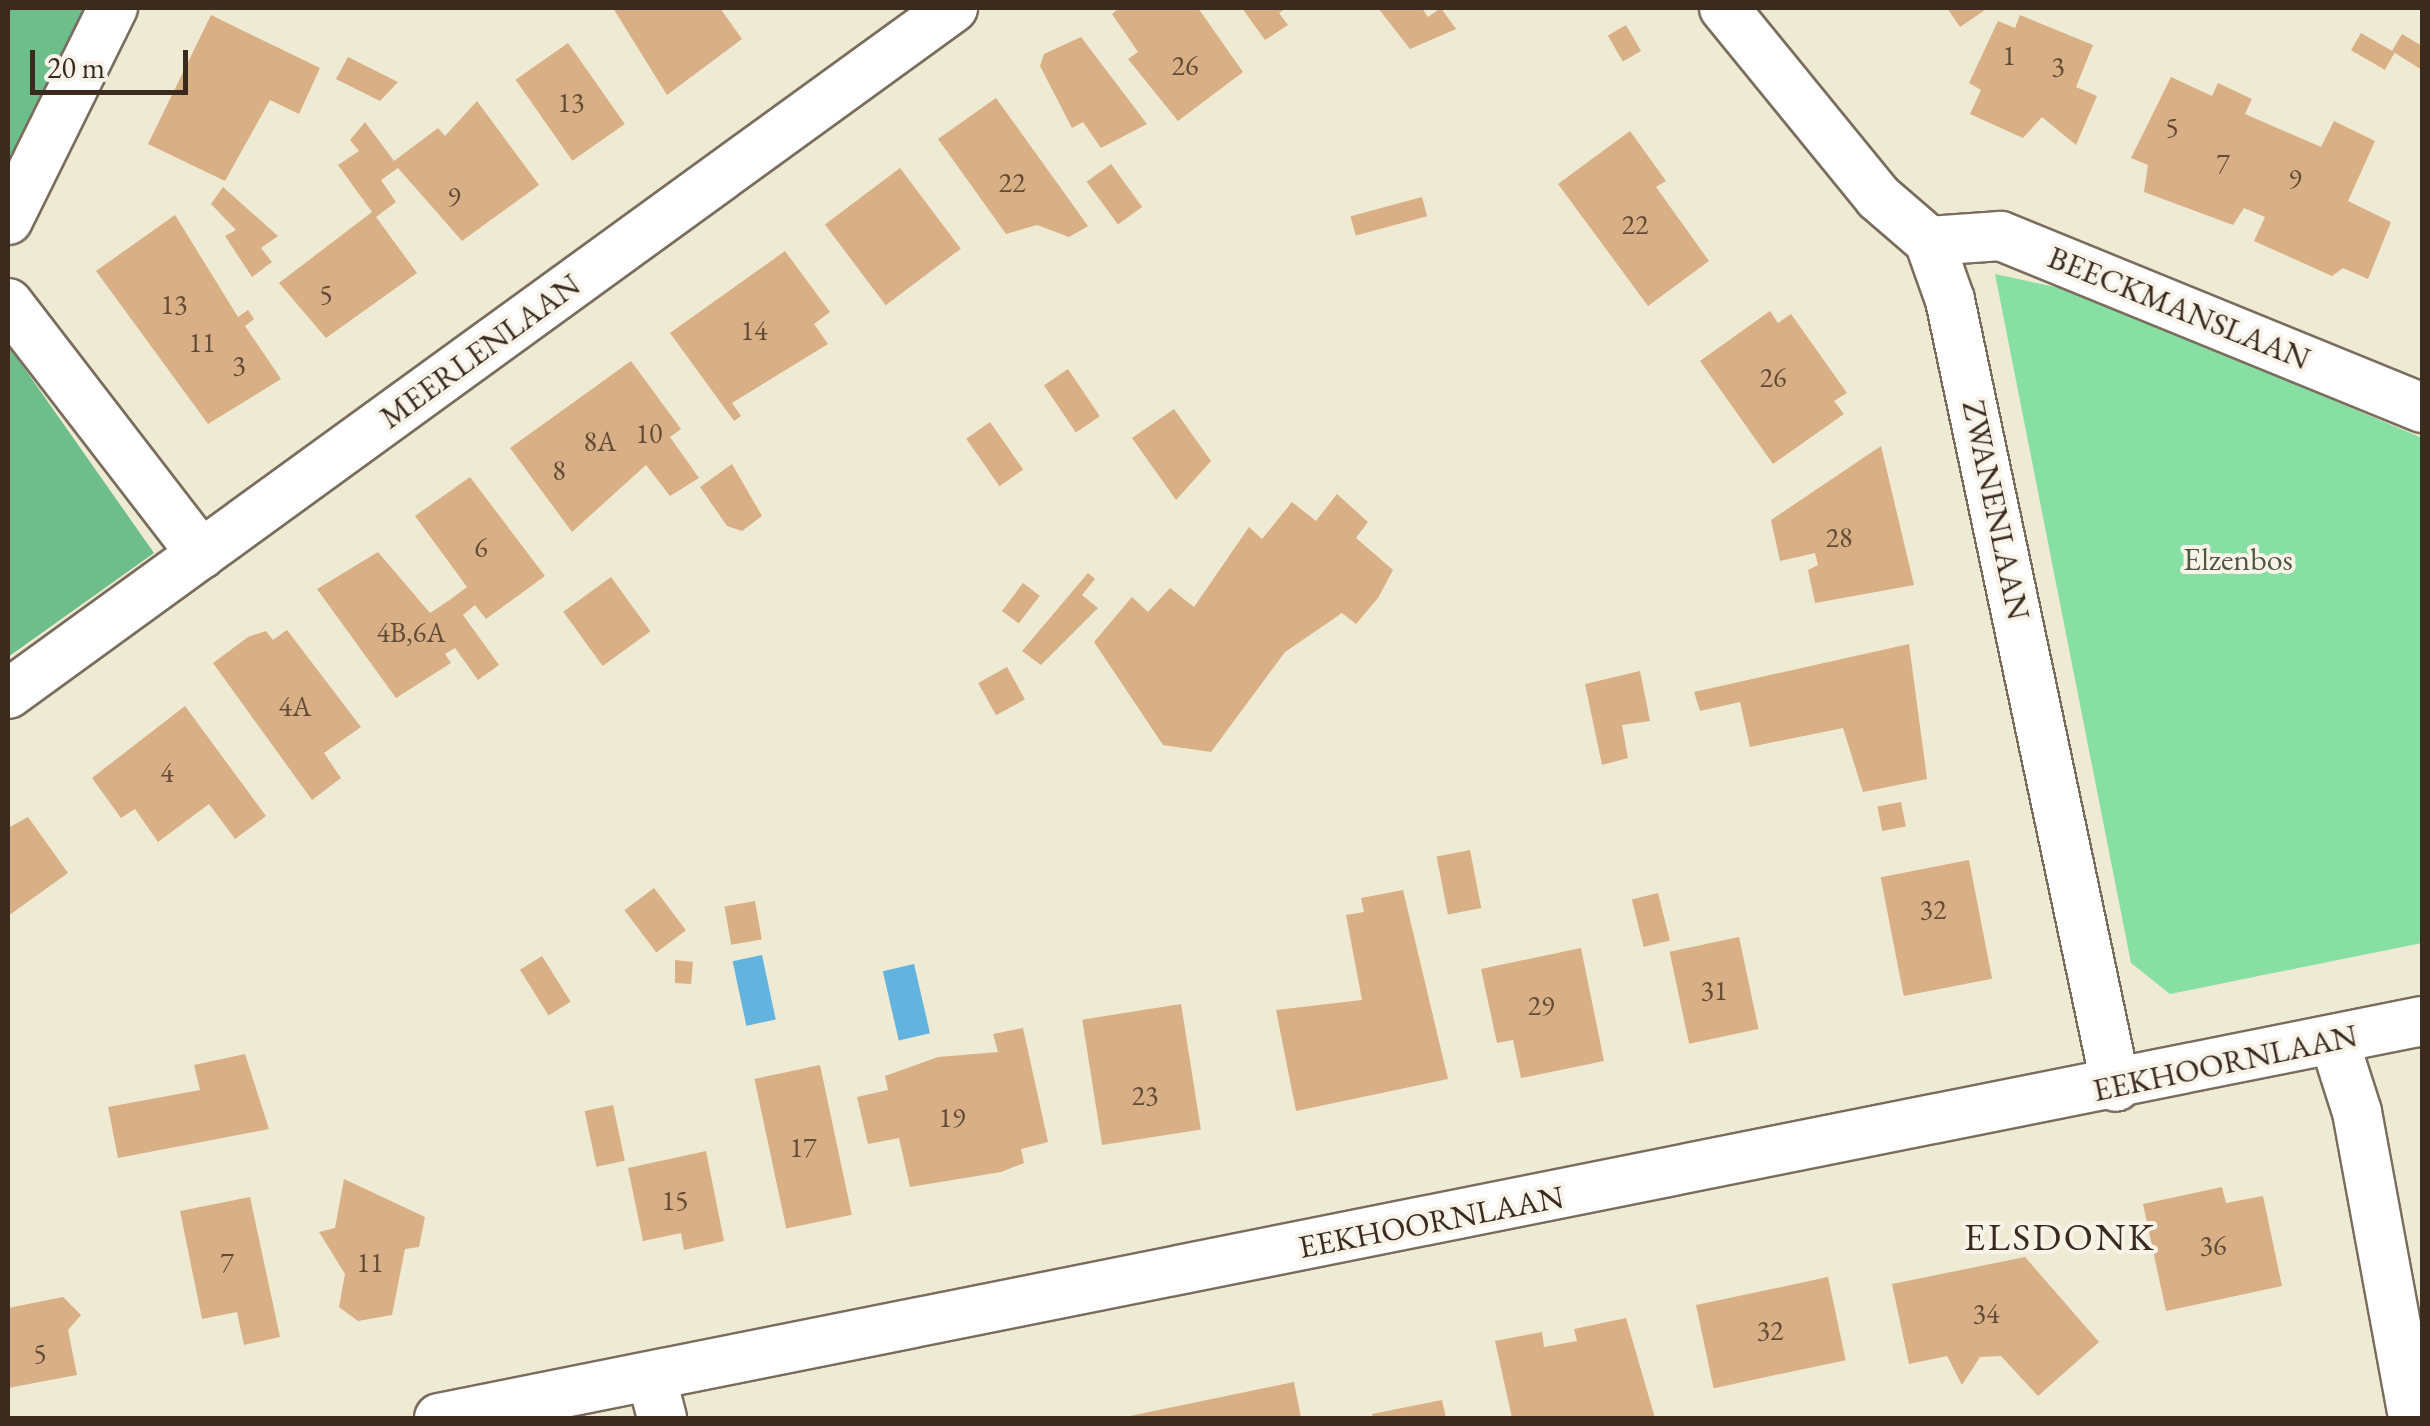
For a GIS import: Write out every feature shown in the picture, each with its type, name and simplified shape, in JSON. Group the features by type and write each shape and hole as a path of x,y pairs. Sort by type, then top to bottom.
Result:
{"street":[{"path":"8,220 112,8"},
{"name":"MEERLENLAAN","path":"8,694 952,8"},
{"path":"1724,8 1878,197 1929,240"},
{"name":"BEECKMANSLAAN","path":"1929,240 2001,236 2422,408"},
{"name":"ZWANENLAAN","path":"1929,240 1958,338 2116,1087"},
{"path":"8,303 202,554"},
{"name":"EEKHOORNLAAN","path":"439,1418 657,1399 2422,1022"},
{"path":"2334,1040 2357,1112 2414,1418"}],"green space":[{"path":"8,8 89,8 8,173"},
{"name":"Elzenbos","path":"1995,274 2083,293 2422,438 2422,943 2170,994 2131,963"},
{"path":"8,345 154,553 8,657"}],"water":[{"path":"762,955 776,1020 746,1026 733,961"},
{"path":"914,964 930,1033 899,1040 883,971"}],"building":[{"path":"613,8 720,8 742,39 667,95"},
{"path":"1119,8 1198,8 1243,72 1178,121 1128,59 1138,52 1112,14"},
{"path":"1242,8 1287,8 1279,13 1288,25 1265,40"},
{"path":"1378,8 1422,8 1428,17 1441,8 1456,29 1410,49"},
{"path":"1947,8 1988,8 1960,27"},
{"path":"211,15 320,68 299,114 270,100 225,181 148,144"},
{"path":"2020,15 2093,45 2076,87 2097,96 2076,145 2042,117 2023,138 1970,114 1981,90 1969,83 1998,21 2015,28"},
{"path":"1626,25 1641,51 1623,61 1608,36"},
{"path":"2361,33 2395,52 2385,70 2351,50"},
{"path":"2402,34 2422,46 2422,70 2392,51"},
{"path":"1081,37 1147,124 1101,148 1083,122 1072,128 1040,66 1044,54"},
{"path":"568,43 625,124 572,161 516,80"},
{"path":"348,57 398,82 380,101 336,79"},
{"path":"2171,77 2212,96 2218,83 2252,99 2245,114 2321,147 2334,121 2375,141 2348,201 2391,222 2368,279 2343,268 2332,276 2254,241 2265,217 2244,208 2233,225 2144,192 2148,165 2131,158"},
{"path":"996,98 1088,226 1069,237 1037,225 1006,234 938,139"},
{"path":"477,101 539,185 462,241 398,168 381,180 396,202 376,217 417,273 326,338 279,283 372,212 338,165 359,151 350,140 365,122 394,161 438,128 445,136"},
{"path":"1630,131 1666,181 1656,187 1709,261 1648,306 1558,184"},
{"path":"1111,164 1142,207 1118,225 1087,182"},
{"path":"900,168 961,249 886,305 825,225"},
{"path":"223,187 278,236 261,248 272,262 252,277 225,236 236,230 211,204"},
{"path":"1422,197 1427,216 1356,235 1351,216"},
{"path":"175,215 238,317 248,310 254,319 245,326 281,379 208,424 96,271"},
{"path":"785,251 830,312 814,324 828,344 732,403 741,416 734,421 670,333"},
{"path":"1770,311 1778,323 1791,314 1847,393 1834,401 1844,414 1773,464 1700,361"},
{"path":"631,361 681,429 670,437 699,478 670,496 646,465 572,532 510,448"},
{"path":"1068,369 1100,416 1076,432 1044,385"},
{"path":"1174,409 1211,461 1176,500 1132,438"},
{"path":"990,422 1023,470 1000,486 966,439"},
{"path":"1881,446 1914,585 1815,603 1808,570 1818,565 1815,553 1780,561 1771,520"},
{"path":"732,464 762,516 742,531 727,526 700,487"},
{"path":"470,477 545,576 486,619 475,605 463,615 499,665 478,680 455,648 445,654 451,663 396,698 317,589 378,552 430,613 451,599 467,587 415,516"},
{"path":"1337,494 1368,522 1356,538 1393,570 1378,598 1356,624 1342,613 1285,652 1211,752 1163,745 1094,642 1132,597 1148,612 1170,588 1194,607 1249,527 1262,539 1292,502 1316,521"},
{"path":"1088,573 1095,579 1082,595 1098,608 1041,665 1022,651"},
{"path":"611,577 650,631 603,666 563,612"},
{"path":"1023,583 1040,596 1019,624 1002,611"},
{"path":"287,630 361,727 324,753 341,778 312,800 213,663 248,637 266,631 273,640"},
{"path":"1909,644 1927,779 1863,792 1843,728 1750,747 1740,702 1700,711 1694,692"},
{"path":"1007,667 1025,699 996,715 978,683"},
{"path":"1640,671 1650,721 1622,725 1628,758 1602,765 1585,684"},
{"path":"185,706 266,816 235,839 209,804 158,842 135,809 121,818 92,778"},
{"path":"1901,802 1906,827 1882,831 1877,807"},
{"path":"28,817 68,873 8,916 8,828"},
{"path":"1470,850 1481,908 1448,914 1437,856"},
{"path":"1969,860 1992,979 1904,996 1881,877"},
{"path":"654,888 686,930 656,953 624,910"},
{"path":"1403,890 1448,1079 1296,1111 1276,1010 1362,1000 1346,915 1364,912 1361,898"},
{"path":"1658,893 1670,941 1644,947 1632,900"},
{"path":"755,901 762,939 731,945 724,906"},
{"path":"1739,937 1759,1029 1689,1044 1670,952"},
{"path":"1581,948 1604,1061 1521,1078 1513,1040 1497,1043 1481,969"},
{"path":"542,956 571,1002 549,1016 520,970"},
{"path":"675,960 693,962 691,984 675,983"},
{"path":"1181,1004 1201,1129 1102,1145 1082,1020"},
{"path":"1023,1028 1048,1142 1021,1149 1024,1163 1001,1172 910,1187 899,1138 868,1144 857,1097 888,1090 885,1076 938,1057 998,1052 993,1034"},
{"path":"245,1054 269,1129 118,1158 108,1107 200,1090 194,1065"},
{"path":"820,1065 852,1215 786,1229 754,1079"},
{"path":"613,1105 625,1161 596,1167 585,1111"},
{"path":"706,1151 724,1241 684,1250 681,1233 643,1241 628,1168"},
{"path":"344,1179 425,1217 419,1247 405,1249 392,1315 358,1321 339,1307 345,1274 319,1232 335,1228"},
{"path":"2222,1187 2226,1203 2263,1196 2282,1286 2166,1311 2143,1204"},
{"path":"250,1197 280,1337 244,1345 237,1312 202,1319 180,1211"},
{"path":"2025,1257 2099,1342 2038,1396 2001,1356 1980,1357 1962,1385 1947,1356 1909,1364 1892,1284"},
{"path":"1828,1277 1846,1360 1714,1388 1696,1305"},
{"path":"63,1297 81,1315 68,1330 77,1375 8,1388 8,1308"},
{"path":"1626,1318 1655,1418 1512,1418 1495,1341 1542,1332 1544,1347 1577,1341 1574,1329"},
{"path":"1294,1382 1301,1418 1125,1418 1125,1417"},
{"path":"1442,1400 1446,1418 1373,1418 1372,1414"}],"district":[{"name":"ELSDONK","path":"2060,1237"}]}
